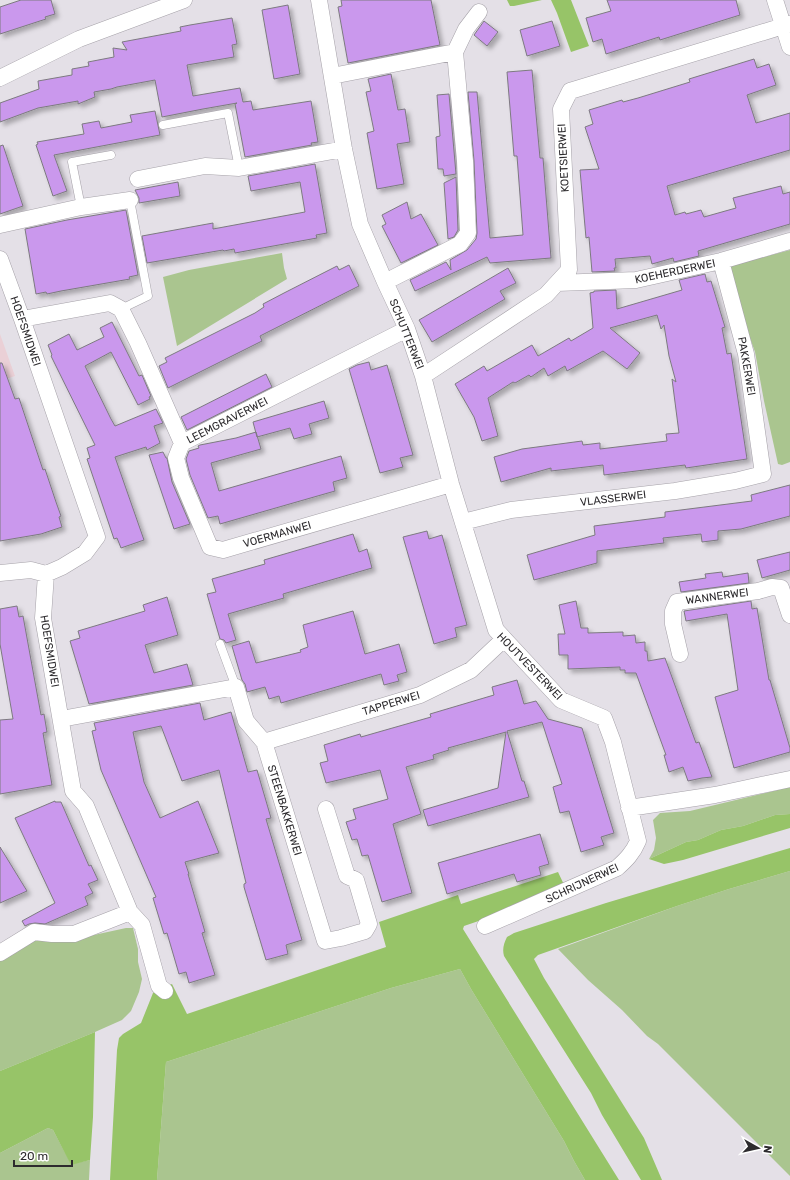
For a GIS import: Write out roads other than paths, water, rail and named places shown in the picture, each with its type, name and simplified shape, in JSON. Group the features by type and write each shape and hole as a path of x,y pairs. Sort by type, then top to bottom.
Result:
{"street":[{"path":"0,78 79,38 184,0"},
{"name":"SCHUTTERWEI","path":"319,0 344,149 360,224 407,329 423,376 451,484 463,522"},
{"path":"775,0 787,25 790,47"},
{"path":"385,282 460,244 468,233 465,161 455,52 466,29 479,12"},
{"name":"KOETSIERWEI","path":"423,376 546,295 569,270 561,109 570,91 787,25"},
{"path":"332,76 455,52"},
{"path":"138,179 205,166 239,168 344,149"},
{"path":"0,225 81,207 130,200"},
{"name":"KOEHERDERWEI","path":"557,283 636,280 721,261 790,241"},
{"name":"HOEFSMIDWEI","path":"0,258 97,537 85,553 62,567 46,574 43,618 73,791 86,806 130,912 142,925 159,986 165,991"},
{"name":"PAKKERWEI","path":"721,261 746,354 763,474"},
{"path":"22,320 110,303 120,309"},
{"name":"LEEMGRAVERWEI","path":"120,309 138,344 182,443 407,329"},
{"name":"VOERMANWEI","path":"182,443 176,458 181,478 210,546 223,550 451,484"},
{"name":"VLASSERWEI","path":"463,522 511,510 675,491 735,481 763,474"},
{"name":"HOUTVESTERWEI","path":"463,522 496,630 561,700 604,718 613,742 629,808"},
{"path":"0,574 31,570 46,574"},
{"name":"WANNERWEI","path":"680,654 673,624 673,611 677,602 758,591 772,587 781,588 790,615"},
{"name":"TAPPERWEI","path":"264,742 420,695 471,670 504,639"},
{"path":"61,719 236,687"},
{"name":"STEENBAKKERWEI","path":"236,687 246,721 264,742 324,941 365,931 369,924 356,880 347,876 326,809"},
{"path":"629,808 714,795 790,779"},
{"name":"SCHRIJNERWEI","path":"484,926 617,868 628,859 638,841 629,808"},
{"path":"0,953 34,932 74,934 130,912"}],"lane":[{"path":"163,124 228,113 239,168"},
{"path":"81,207 72,162 110,155"},
{"path":"120,309 148,296 130,200"},
{"path":"220,644 236,687"}]}
